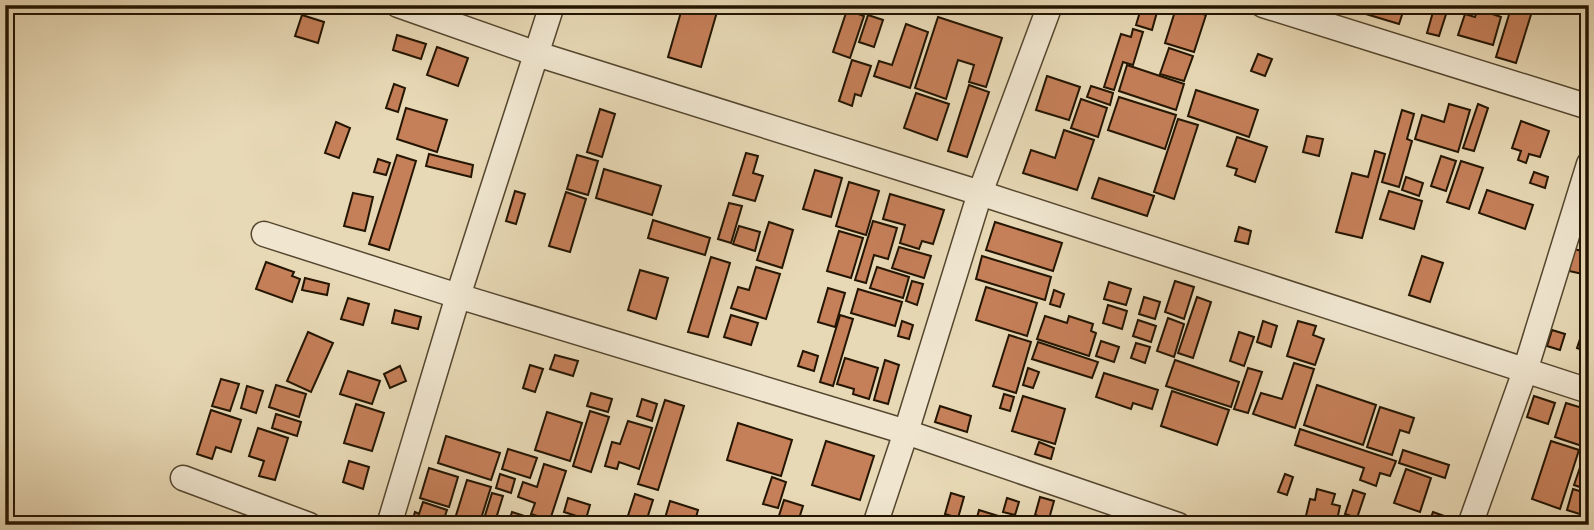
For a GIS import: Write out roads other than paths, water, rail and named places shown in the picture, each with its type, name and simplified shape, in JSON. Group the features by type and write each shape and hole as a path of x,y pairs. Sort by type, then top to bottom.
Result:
{"street":[{"path":"398,5 537,54 980,193 1589,391"},
{"path":"389,525 458,296 552,5"},
{"path":"875,525 980,193 1050,5"},
{"path":"1263,5 1589,107"},
{"path":"1470,525 1525,371 1589,164"},
{"path":"264,234 906,432 1178,525"},
{"path":"183,478 309,525"}]}
